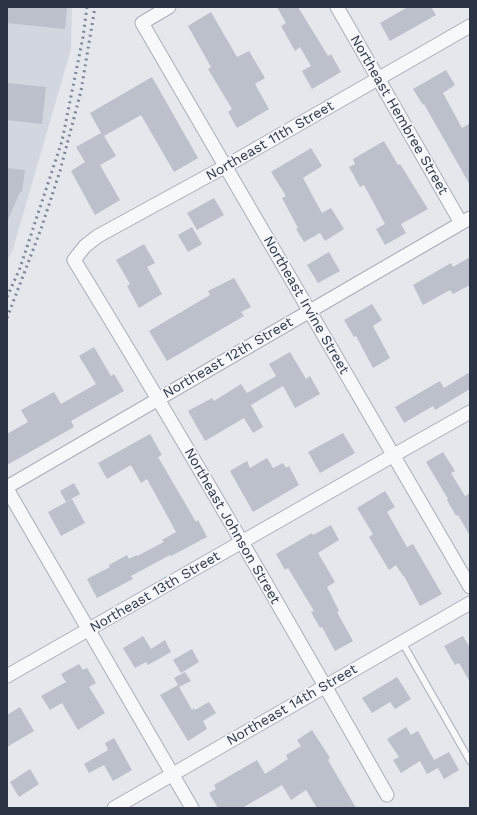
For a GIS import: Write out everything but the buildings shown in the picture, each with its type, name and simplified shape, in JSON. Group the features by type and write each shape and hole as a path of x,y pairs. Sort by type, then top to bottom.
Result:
{"street":[{"name":"Northeast Irvine Street","path":"169,7 142,22 470,587"},
{"name":"Northeast Hembree Street","path":"337,7 378,79 465,221"},
{"name":"Northeast 11th Street","path":"74,260 85,246 98,236 226,166 470,26"},
{"name":"Northeast 12th Street","path":"7,488 465,221"},
{"name":"Northeast Johnson Street","path":"74,260 159,399 387,795"},
{"name":"Northeast 13th Street","path":"7,676 470,412"},
{"path":"7,488 192,808"},
{"name":"Northeast 14th Street","path":"114,808 325,685 470,603"}],"lane":[{"path":"402,642 470,761"}],"shaded area":[{"path":"7,7 72,7 71,49 13,249 7,261"}],"railway":[{"path":"7,297 20,268 62,141 83,37 87,7"},
{"path":"7,318 41,229 60,171 81,91 95,7"}]}
